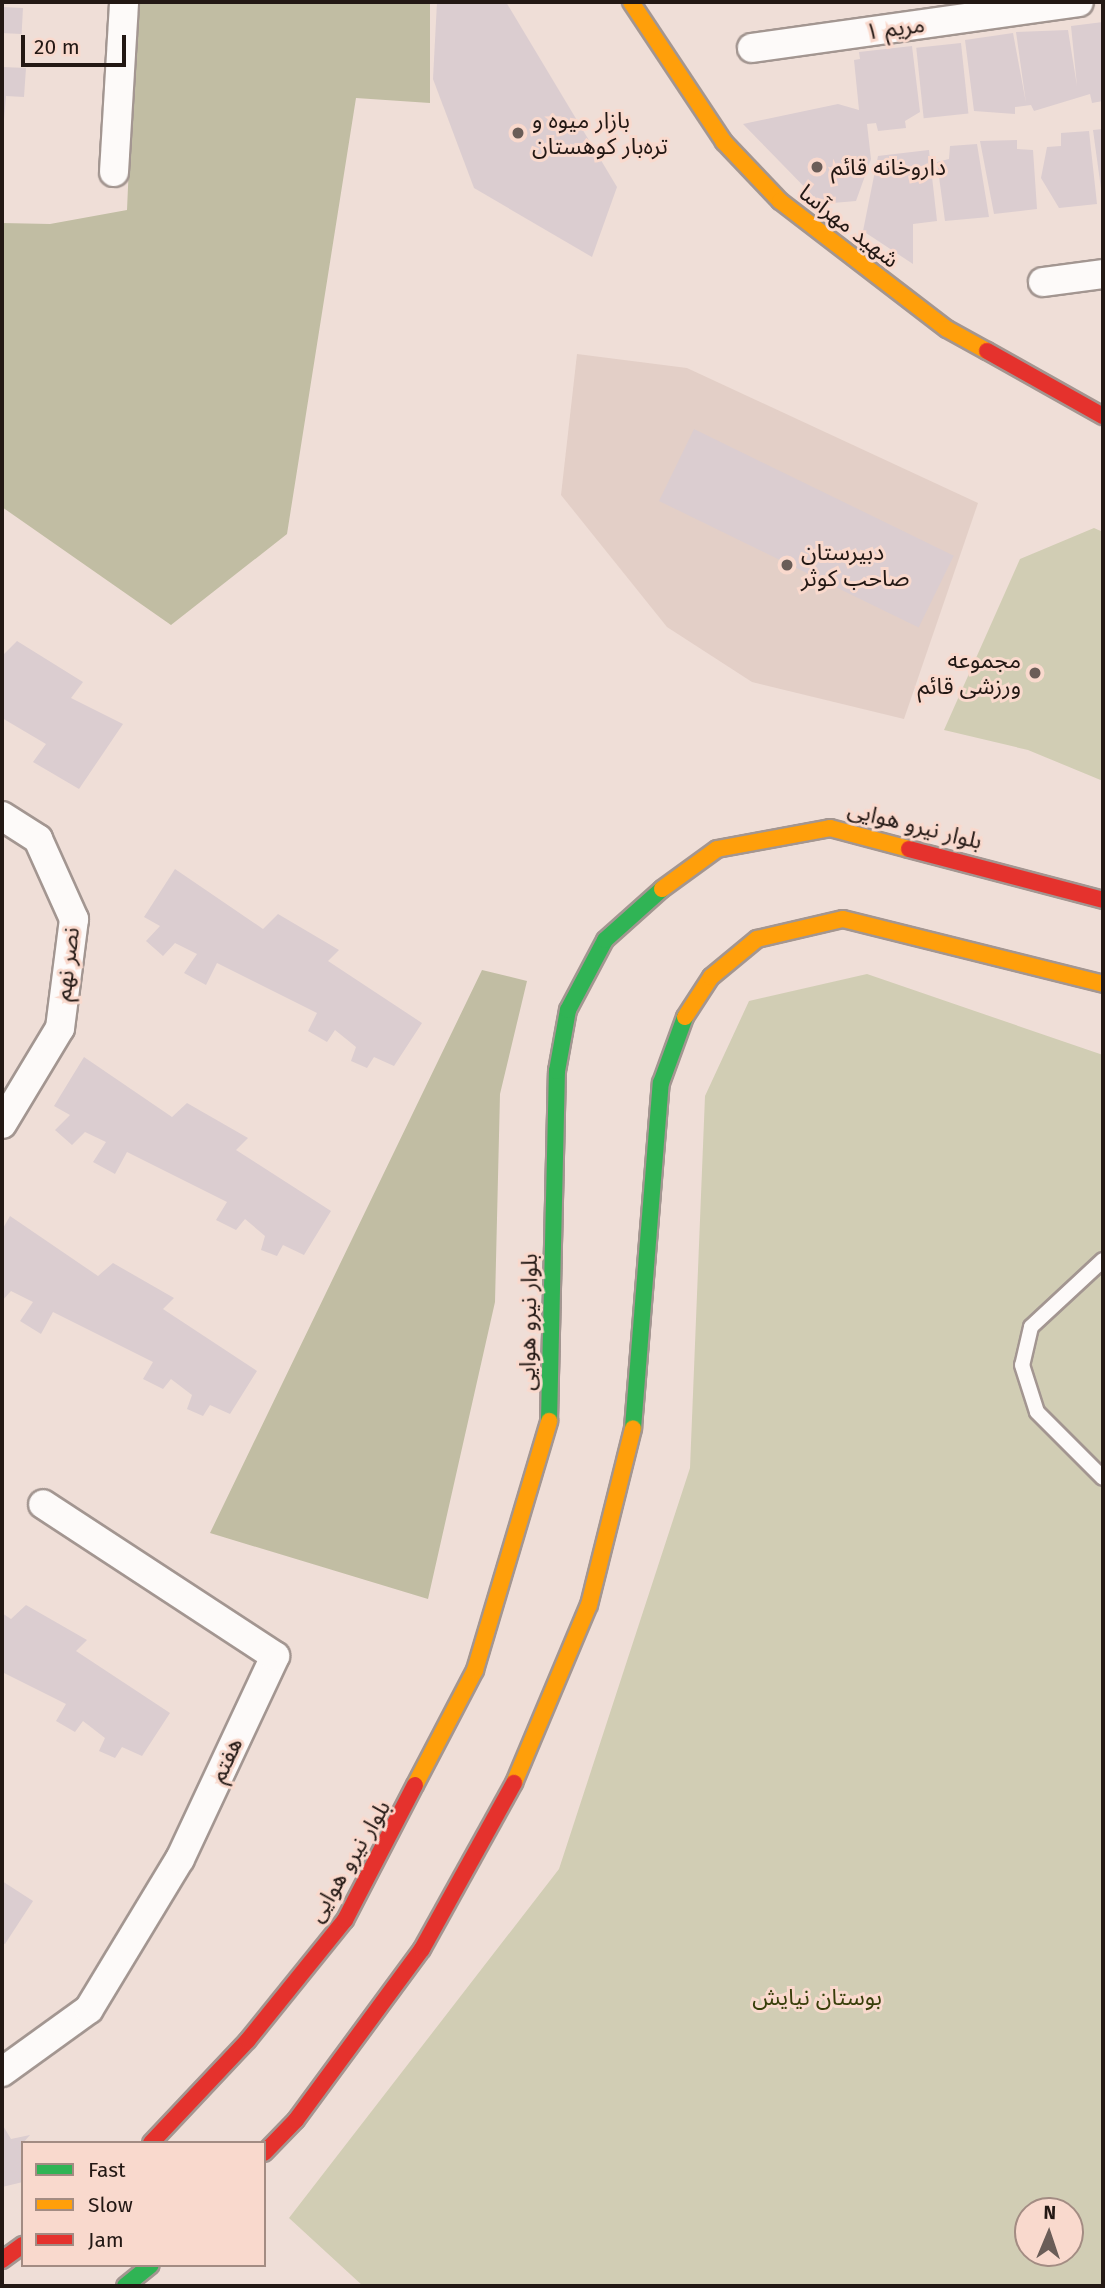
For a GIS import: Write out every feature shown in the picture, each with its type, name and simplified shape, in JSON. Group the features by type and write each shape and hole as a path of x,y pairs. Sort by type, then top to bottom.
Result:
{"main road":[{"name":"شهید مهرآسا","path":"631,2 724,142 780,201 947,329 1103,416"},
{"name":"بلوار نیرو هوایی","path":"153,2141 248,2040 345,1920 475,1670 549,1430 557,1071 568,1010 606,940 625,916 718,849 830,828 1103,900"},
{"path":"266,2151 296,2120 422,1949 527,1760 589,1605 631,1446 661,1083 677,1030 711,977 757,939 843,919 1103,984"},
{"path":"2,2260 21,2246"},
{"path":"125,2286 149,2267"}],"street":[{"path":"114,172 124,2"},
{"name":"مریم ۱","path":"752,48 1079,2"},
{"path":"1043,282 1103,274"},
{"name":"نصر نهم","path":"2,816 38,839 74,919 60,1028 2,1124"},
{"name":"هفتم","path":"2,2072 89,2008 180,1859 275,1656 43,1504"}],"lane":[{"path":"1103,1260 1031,1327 1022,1365 1037,1412 1103,1478"}],"shaded area":[{"path":"136,2 430,2 430,103 356,98 287,534 171,625 2,507 2,223 50,224 127,210"},
{"name":"دبيرستان صاحب كوثر","path":"577,354 687,368 978,503 904,719 752,682 667,627 561,495"},
{"path":"482,970 527,981 500,1094 495,1302 428,1599 210,1533"}],"green space":[{"name":"مجموعه ورزشی قائم","path":"1094,528 1103,532 1103,781 1028,750 944,730 1020,559"},
{"name":"بوستان نیایش","path":"867,974 1103,1055 1103,2286 363,2286 289,2218 559,1869 690,1468 705,1096 749,1001"}],"building":[{"name":"بازار میوه و تره‌بار کوهستان","path":"437,2 506,2 617,187 592,257 474,188 433,79"},
{"path":"2,7 23,8 22,34 2,33"},
{"path":"1103,22 1103,101 1092,103 1090,94 1034,111 1031,105 1015,107 1015,114 974,111 965,40 1013,33 1026,103 1016,32 1068,30 1077,86 1071,26"},
{"path":"961,43 968,114 924,118 916,48"},
{"path":"912,46 920,112 905,121 906,128 878,131 876,123 867,124 871,159 856,201 821,204 743,124 838,104 859,110 854,60 860,59 859,52"},
{"path":"2,67 26,68 24,97 6,96 4,120"},
{"path":"1103,129 1103,196 1102,196 1093,130"},
{"path":"1089,131 1097,204 1059,208 1041,178 1047,147 1061,146 1061,133"},
{"path":"1017,140 1017,149 1033,150 1037,209 994,214 980,141"},
{"path":"977,144 989,217 945,221 937,162 949,159 950,146"},
{"path":"929,150 937,221 913,224 913,264 863,231 878,156"},
{"path":"694,429 954,556 919,628 659,501"},
{"path":"17,641 83,682 71,698 123,724 79,789 33,762 46,744 2,718 2,656"},
{"path":"175,869 263,929 278,914 339,950 328,961 422,1023 394,1066 374,1057 367,1068 351,1061 356,1047 335,1030 327,1042 308,1031 317,1013 217,963 206,985 184,973 197,954 175,943 163,956 146,941 160,926 144,917"},
{"path":"84,1057 172,1117 187,1103 248,1138 236,1150 331,1211 304,1255 283,1245 277,1256 261,1250 265,1236 245,1219 236,1230 216,1220 227,1202 127,1152 115,1174 93,1162 106,1142 85,1132 72,1145 55,1130 70,1115 54,1106"},
{"path":"10,1216 98,1276 113,1263 174,1298 163,1309 257,1371 230,1414 210,1405 203,1416 187,1409 192,1395 171,1379 163,1389 143,1379 153,1362 53,1312 41,1334 20,1321 33,1302 11,1291 2,1301 2,1230"},
{"path":"26,1605 87,1640 76,1651 170,1713 142,1756 122,1747 115,1758 99,1751 105,1738 83,1721 75,1732 56,1721 66,1704 2,1672 2,1613 11,1619"},
{"path":"2,1881 33,1901 5,1944 2,1943"},
{"path":"2,2124 11,2139 30,2135 21,2141 21,2182 2,2187"}],"traffic: fast":[{"path":"549,1421 557,1071 568,1010 605,940 662,889"},
{"path":"633,1428 661,1083 685,1017"},
{"path":"125,2286 149,2267"}],"traffic: slow":[{"path":"631,2 724,142 780,201 947,329 987,351"},
{"path":"662,889 717,849 830,828 909,849"},
{"path":"685,1017 711,977 757,939 843,919 1103,984"},
{"path":"415,1785 475,1670 549,1421"},
{"path":"514,1783 589,1605 633,1428"}],"traffic: jam":[{"path":"987,351 1103,416"},
{"path":"909,849 1103,900"},
{"path":"266,2151 296,2120 422,1949 514,1783"},
{"path":"153,2141 248,2040 345,1920 415,1785"},
{"path":"2,2260 21,2246"}],"place":[{"name":"بازار میوه و تره‌بار کوهستان","path":"518,133"},
{"name":"داروخانه قائم","path":"817,167"},
{"name":"دبيرستان صاحب كوثر","path":"787,565"},
{"name":"مجموعه ورزشی قائم","path":"1035,673"}]}
